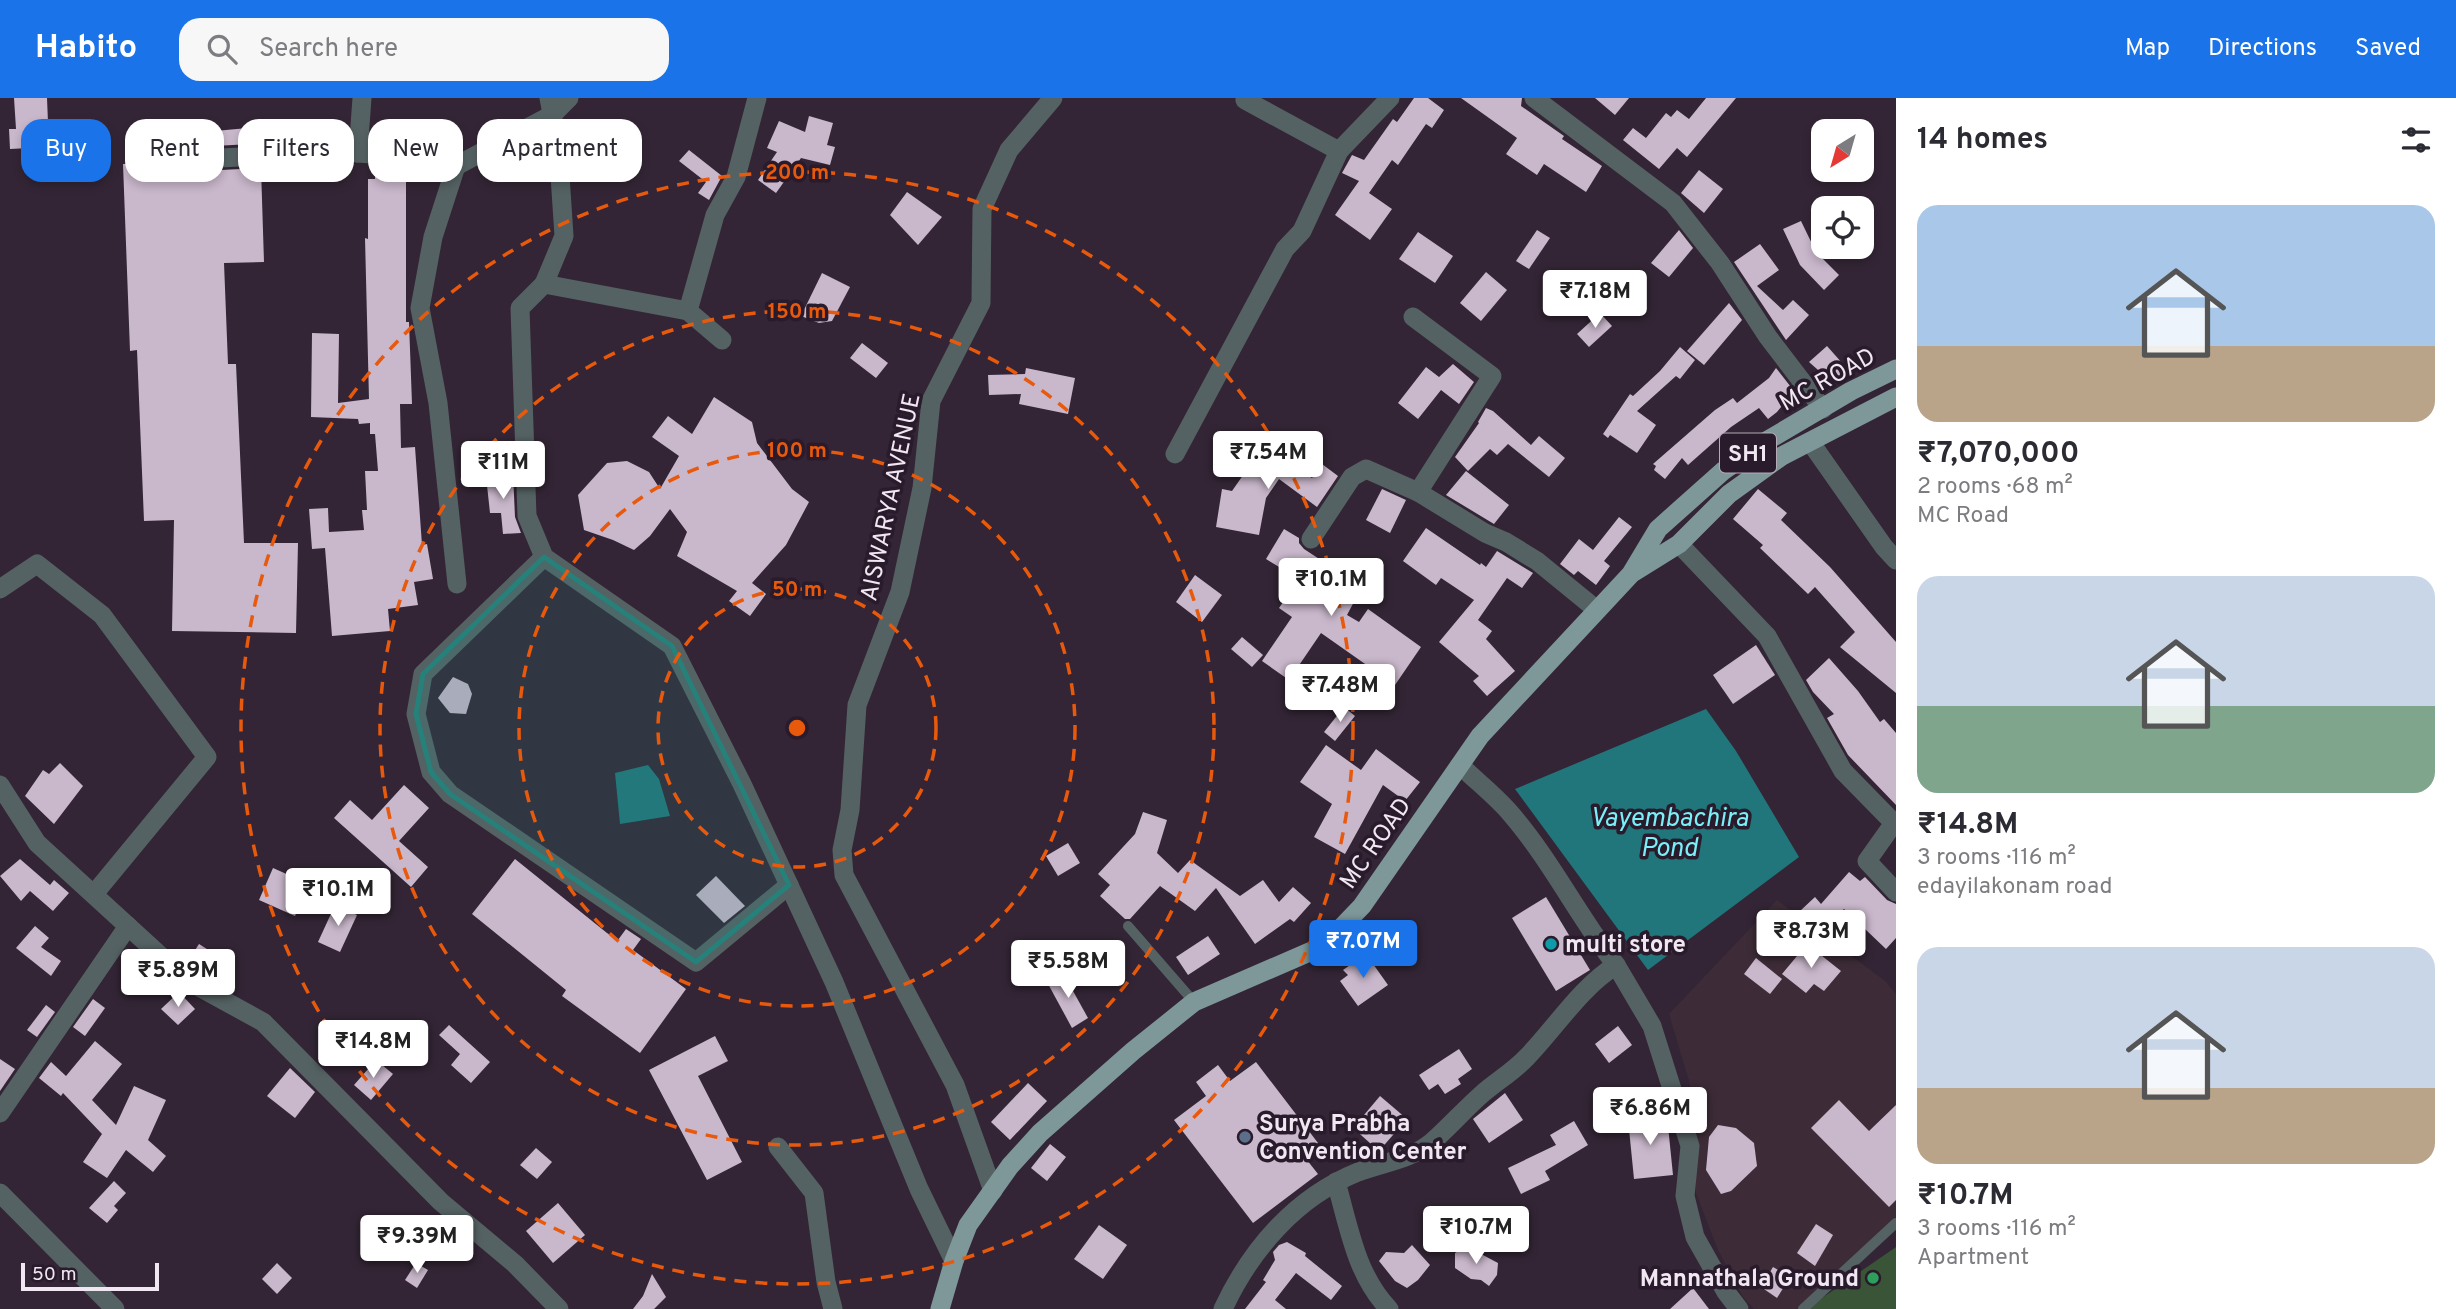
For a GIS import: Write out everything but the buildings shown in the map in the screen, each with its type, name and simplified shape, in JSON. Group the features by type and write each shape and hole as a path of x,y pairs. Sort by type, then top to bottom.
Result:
{"main road":[{"name":"MC ROAD","path":"940,1309 968,1225 1010,1166 1040,1133 1133,1051 1194,1002 1314,950 1338,931 1362,906 1480,736 1630,574 1658,529 1723,471 1763,443 1851,391 1896,369"},
{"name":"MC ROAD","path":"1630,574 1679,544 1730,494 1782,456 1896,397"}],"street":[{"path":"358,153 362,98"},
{"path":"463,162 550,106 569,98"},
{"path":"688,311 715,215 736,177 757,98"},
{"name":"AISWARYA AVENUE","path":"993,1191 955,1085 844,875 841,863 850,810 857,705 900,592 922,488 931,401 981,303 982,209 1009,150 1053,98"},
{"path":"1175,454 1284,249 1302,231 1339,151 1390,98"},
{"path":"1534,98 1673,203 1720,263 1768,337 1823,409"},
{"path":"1244,100 1339,151"},
{"path":"550,106 558,145 564,236 544,284 520,308 527,516 544,557 672,646 741,784 834,982 919,1189 954,1261"},
{"path":"224,157 293,153 368,154"},
{"path":"451,182 433,237 420,308 438,403 457,584"},
{"path":"544,284 688,311 722,340"},
{"path":"1413,317 1492,376 1418,492"},
{"path":"1811,443 1896,560"},
{"path":"1311,539 1352,477 1366,469 1418,492 1485,533 1506,542 1537,561 1597,610"},
{"path":"1679,544 1767,636 1843,771 1894,823 1867,861 1896,892"},
{"path":"544,557 423,674 416,714 431,772 450,794 696,962 789,885"},
{"path":"0,589 37,564 102,615 207,757 94,894"},
{"path":"1460,765 1510,813 1545,860 1588,929 1616,965 1653,1026 1690,1146 1685,1196 1695,1237 1726,1292 1739,1309"},
{"path":"0,785 37,843 188,981 263,1022 441,1202 514,1264 559,1309"},
{"path":"0,1113 128,926"},
{"path":"1223,1309 1236,1282 1274,1230 1305,1202 1336,1182 1409,1155 1430,1144 1482,1094 1527,1058 1560,1016 1616,965"},
{"path":"778,1147 814,1193 832,1309"},
{"path":"1336,1182 1361,1269 1378,1297 1389,1309"},
{"path":"0,1193 115,1309"}],"lane":[{"path":"1128,926 1194,1002"},
{"path":"1803,1309 1896,1223"}],"highlighted area":[{"path":"544,557 672,646 789,885 696,962 450,794 431,772 416,714 423,674"}],"shaded area":[{"path":"1777,900 1885,981 1896,994 1896,1217 1811,1309 1754,1309 1743,1297 1718,1250 1696,1193 1696,1132 1689,1081 1669,1014"},
{"name":"Mannathala Ground","path":"1896,1247 1896,1309 1806,1309"}],"water":[{"name":"Vayembachira Pond","path":"1706,709 1736,751 1799,857 1648,970 1515,789"},
{"path":"648,765 659,779 670,816 620,824 615,773"}],"place":[{"name":"multi store","path":"1551,944"},
{"name":"Surya Prabha Convention Center","path":"1245,1137"},
{"name":"Mannathala Ground","path":"1873,1278"}]}
